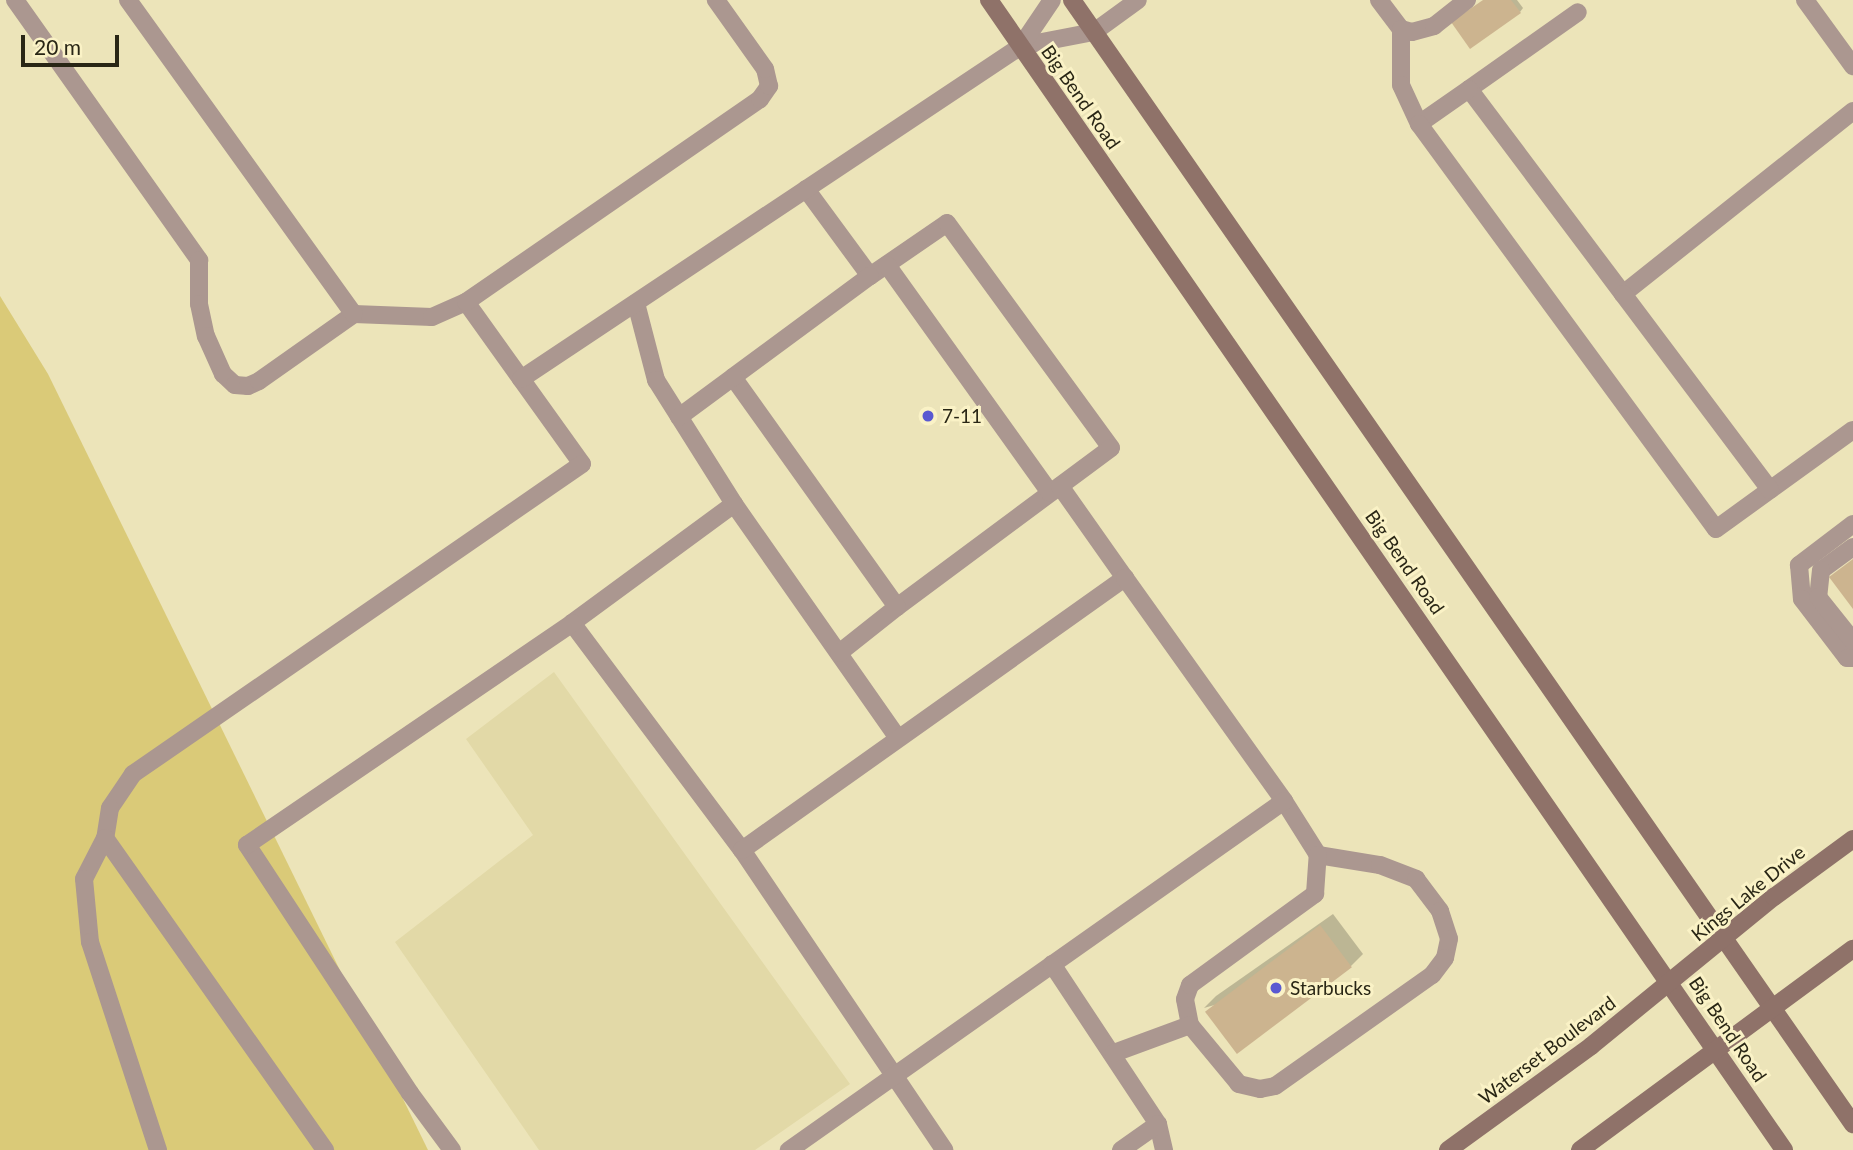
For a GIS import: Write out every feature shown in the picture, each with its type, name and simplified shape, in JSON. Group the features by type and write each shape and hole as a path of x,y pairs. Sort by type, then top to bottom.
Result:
{"main road":[{"name":"Big Bend Road","path":"989,0 1671,982 1784,1150"},
{"path":"1072,0 1853,1124"},
{"name":"Kings Lake Drive","path":"1671,982 1808,870 1853,839"},
{"path":"1580,1150 1853,949"},
{"name":"Waterset Boulevard","path":"1448,1150 1591,1046 1671,982"}],"street":[{"path":"15,0 199,260 199,304 206,336 223,374 235,385 248,386 354,314 432,317 466,302 760,99 769,86 765,69 716,0"},
{"path":"128,0 354,314"},
{"path":"521,379 1021,46 1052,0"},
{"path":"1021,46 1094,32 1138,0"},
{"path":"1379,0 1401,29 1401,85 1419,124 1716,530 1853,430"},
{"path":"1401,29 1423,31 1467,0"},
{"path":"1805,0 1853,66"},
{"path":"1419,124 1578,12"},
{"path":"1469,89 1770,490"},
{"path":"1623,293 1853,111"},
{"path":"806,189 870,276"},
{"path":"679,417 870,276 947,223 980,277 1076,410 1111,448 839,653"},
{"path":"887,265 930,311 1001,409 1055,490 1125,578 1284,801 1318,855 1315,894 1190,985 1185,999 1191,1025 1239,1084 1260,1089 1275,1086 1432,975 1445,958 1449,940 1440,911 1416,878 1380,865 1318,855"},
{"path":"158,1150 90,942 84,878 105,838 110,808 133,774 582,464 466,302"},
{"path":"636,303 656,380 734,504 897,737"},
{"path":"733,377 897,607"},
{"path":"452,1150 410,1093 247,845 572,623 734,504"},
{"path":"1853,524 1799,565 1801,599 1847,658 1853,658"},
{"path":"1853,548 1821,570 1818,597 1853,640"},
{"path":"742,850 897,737 1125,578"},
{"path":"572,623 742,850 944,1150"},
{"path":"789,1150 1284,801"},
{"path":"105,838 325,1150"},
{"path":"1052,964 1158,1124 1164,1150"},
{"path":"1114,1054 1191,1025"},
{"path":"1121,1150 1158,1124"}],"shaded area":[{"path":"0,296 48,374 428,1150 0,1150"},
{"path":"554,672 850,1084 755,1150 539,1150 395,942 533,835 466,739"}],"building":[{"path":"1483,0 1511,0 1521,13 1470,49 1451,22"},
{"path":"1853,559 1853,609 1829,577"},
{"name":"Starbucks","path":"1320,925 1352,967 1237,1054 1205,1012"}],"place":[{"name":"7-11","path":"928,416"},
{"name":"Starbucks","path":"1276,988"}]}
